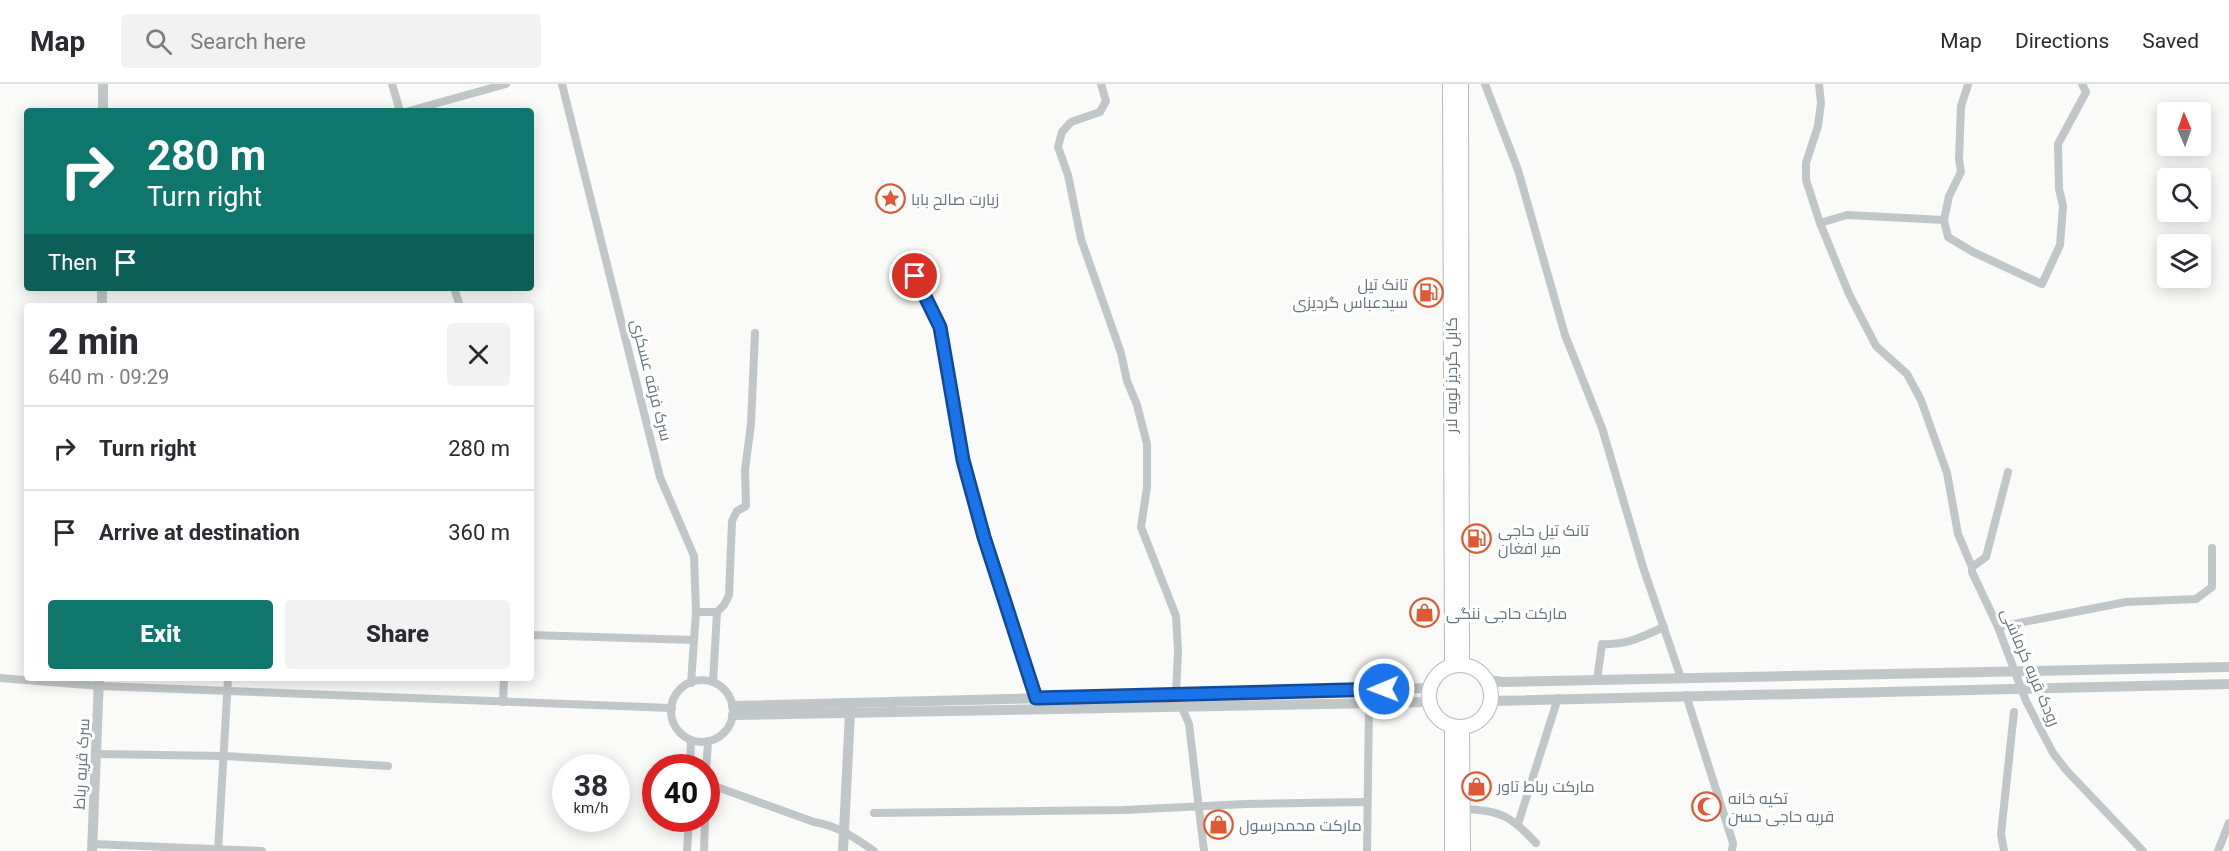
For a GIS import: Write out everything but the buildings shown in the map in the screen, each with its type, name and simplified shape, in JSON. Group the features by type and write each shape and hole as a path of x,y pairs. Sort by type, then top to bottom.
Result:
{"highway":[{"name":"کابل گردیز لویه لار","path":"1450,84 1457,665"},
{"name":"کابل گردیز لویه لار","path":"1457,665 1461,84"},
{"path":"1457,665 1479,671 1488,680 1491,700 1488,711 1481,719 1472,724 1457,726 1443,722 1435,715 1430,702 1430,688 1435,677 1457,665"},
{"path":"1457,726 1463,809 1463,851"},
{"path":"1452,851 1457,726"}],"street":[{"path":"103,84 103,108"},
{"path":"392,84 399,108"},
{"path":"420,108 506,84"},
{"name":"سرک فرقه عسکری","path":"562,84 660,477 694,556 696,612 691,682"},
{"path":"1101,84 1106,101 1100,112 1071,122 1062,132 1058,147 1068,175 1081,239 1121,353 1127,381 1137,405 1148,444 1147,487 1141,527 1176,616 1178,651 1176,694 1189,724 1204,851"},
{"path":"1485,84 1518,170 1565,335 1602,428 1643,567 1681,678"},
{"name":"رودک قریه کرماشی","path":"1819,84 1821,103 1818,126 1806,163 1806,180 1820,223 1849,294 1876,346 1907,374 1921,400 1947,473 1958,534 1972,572 1998,627 2026,701 2053,753 2067,771 2143,851"},
{"path":"1968,84 1961,106 1959,159 1961,172 1949,196 1944,220 1948,237 1973,252 2042,284 2060,245 2063,206 2059,189 2058,144 2086,92 2082,84"},
{"path":"1820,223 1847,215 1944,220"},
{"path":"915,276 940,327 963,460 984,537 1036,698"},
{"path":"713,682 717,612 729,595 732,521 736,511 746,506 745,470 751,424 755,333"},
{"path":"1972,567 1986,558 2008,472"},
{"path":"1998,627 2127,602 2196,599 2212,587 2212,548"},
{"path":"696,612 717,612"},
{"path":"1597,680 1602,644 1617,645 1664,627"},
{"path":"534,635 693,640"},
{"path":"1488,680 1597,680 2229,667"},
{"path":"0,678 24,679"},
{"path":"706,680 713,682 726,691 733,710 725,732 708,741 691,740 677,729 673,722 672,708 678,692 691,682 706,680"},
{"path":"75,681 228,690 672,708"},
{"path":"219,850 228,681"},
{"path":"503,702 504,681"},
{"name":"سرک قریه رباط","path":"92,848 100,682"},
{"path":"1491,700 2229,684"},
{"path":"733,710 1036,698 1430,688"},
{"path":"1686,695 1733,843 1732,851"},
{"path":"1518,824 1557,698"},
{"path":"733,710 850,713 1430,702"},
{"path":"1367,851 1369,703"},
{"path":"2004,851 2001,834 2014,712"},
{"path":"843,851 850,713"},
{"path":"690,754 691,740"},
{"path":"707,754 708,741"},
{"path":"96,754 225,756 388,766"},
{"path":"720,788 814,822 832,825 874,851"},
{"path":"874,813 1124,810 1367,802"},
{"path":"1463,809 1489,810 1518,824 1536,843"},
{"path":"2218,851 2229,823"},
{"path":"687,851 688,832"},
{"path":"704,851 705,832"},
{"path":"92,848 262,851"}],"place":[{"name":"زیارت صالح بابا","path":"890,199"},
{"name":"تانک تیل سیدعباس گردیزی","path":"1429,293"},
{"name":"تانک تیل حاجی میر افغان","path":"1477,539"},
{"name":"مارکت حاجی ننگی","path":"1425,613"},
{"name":"مارکت رباط تاور","path":"1476,786"},
{"name":"تکیه خانه قریه حاجی حسن","path":"1707,807"},
{"name":"مارکت محمدرسول","path":"1218,825"}],"route":[{"path":"915,276 940,327 963,460 984,537 1036,698 1384,689"}]}
